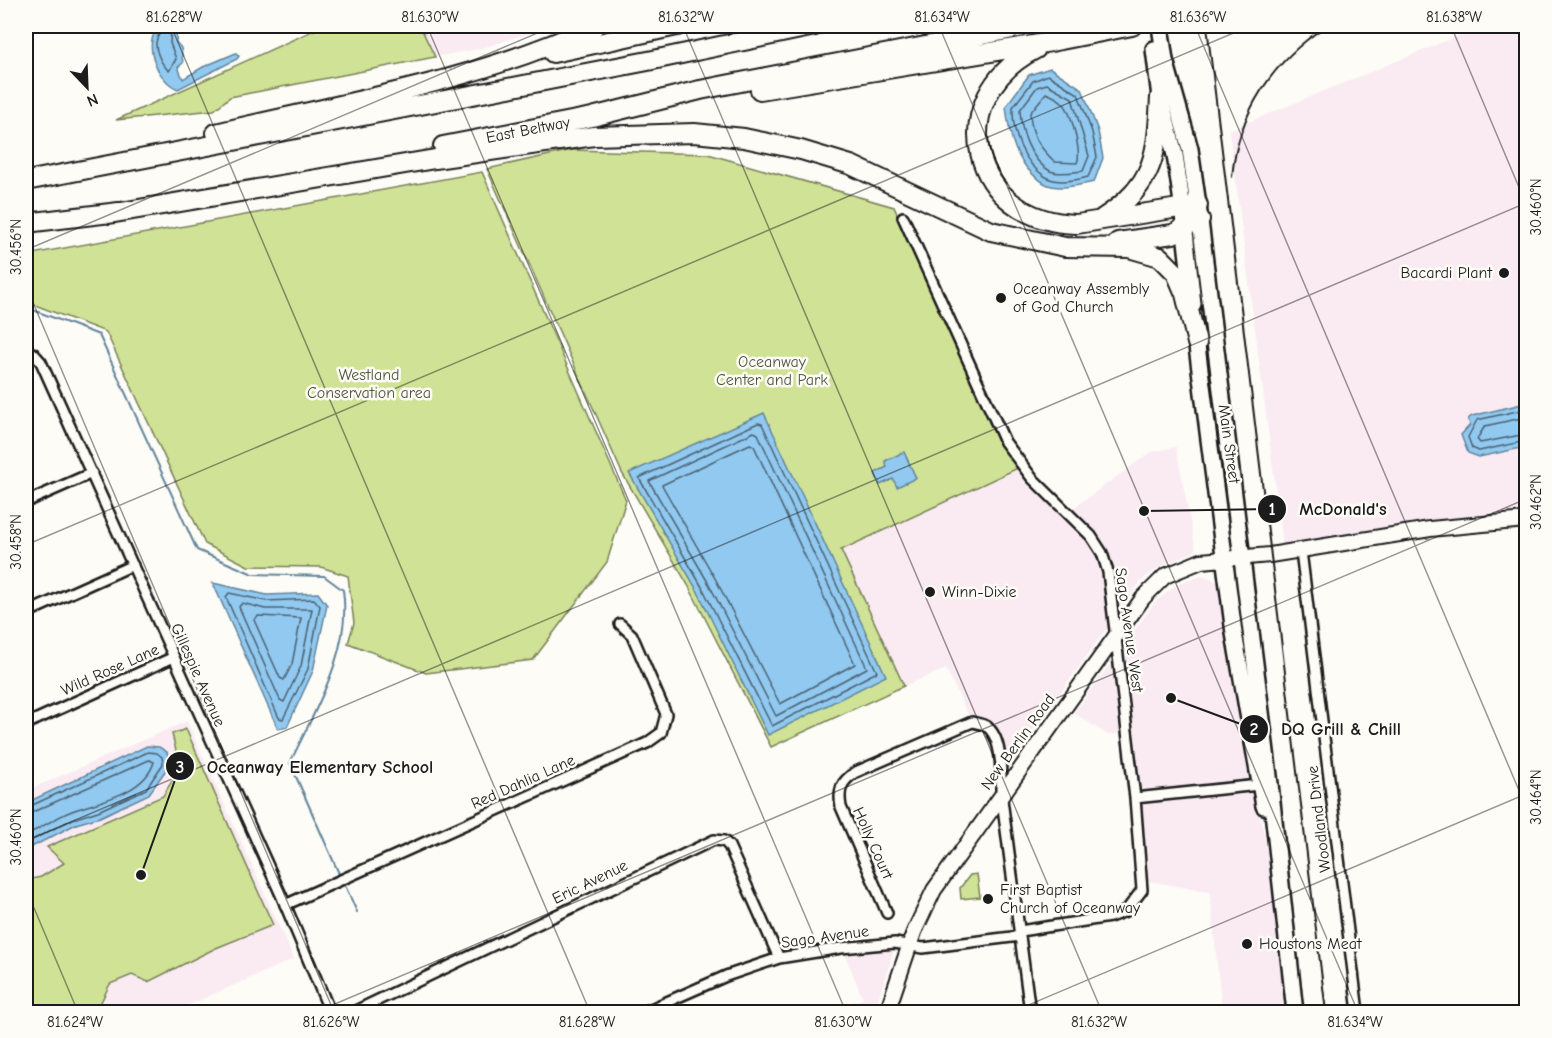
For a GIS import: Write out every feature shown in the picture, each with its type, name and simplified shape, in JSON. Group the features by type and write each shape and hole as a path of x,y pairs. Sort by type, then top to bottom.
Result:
{"highway":[{"path":"434,81 511,58 595,26"},
{"path":"52,177 144,150 677,26"},
{"path":"26,182 815,26"},
{"name":"East Beltway","path":"26,223 109,214 592,117 700,90 1028,26"},
{"path":"592,117 1051,42 1128,26"},
{"path":"1051,42 1020,57 993,83 982,106 977,132 981,157 990,179 1000,194 1025,213 1062,224 1191,215"},
{"path":"1099,220 1136,193 1152,167 1156,151 1160,97"},
{"path":"109,214 549,142 622,134 694,133 775,144 851,165 991,231 1065,248 1129,248 1160,257 1176,273 1185,294 1197,343"},
{"path":"1065,248 1173,234 1191,215"}],"main road":[{"name":"Main Street","path":"1151,26 1160,97 1191,215 1233,558 1243,694 1259,785 1277,867"},
{"name":"Main Street","path":"1161,26 1165,60 1190,149 1197,343 1270,784 1277,867 1295,1012"}],"street":[{"name":"Sago Avenue West","path":"903,217 1005,442 1032,478 1091,536 1102,554 1108,572 1114,639 1135,798 1142,890"},
{"name":"Gillespie Avenue","path":"33,353 41,362 134,565 285,904 330,1012"},
{"path":"26,502 92,473"},
{"name":"New Berlin Road","path":"887,1012 909,946 934,890 1001,792 1143,598 1165,576 1201,561 1301,550 1391,534 1527,520"},
{"name":"Woodland Drive","path":"1301,550 1358,1012"},
{"path":"26,613 134,565"},
{"name":"Red Dahlia Lane","path":"285,904 647,743 661,733 666,714 632,634 620,624"},
{"name":"Wild Rose Lane","path":"26,724 174,657"},
{"name":"Holly Court","path":"887,912 841,807 839,794 841,785 856,772 972,722 986,726 994,735 997,747 1030,1012"},
{"path":"1135,798 1259,785"},
{"name":"Eric Avenue","path":"353,1012 714,840 724,841 729,846 779,958"},
{"name":"Sago Avenue","path":"644,1012 726,976 779,958 842,948 895,943 923,948 1020,934 1110,917 1126,911 1136,902 1142,890"}],"shaded area":[{"path":"420,26 552,26 482,48 435,57"},
{"path":"1482,26 1526,26 1526,513 1407,526 1283,545 1229,130"},
{"path":"1176,447 1196,551 1161,566 1141,581 1013,758 1004,753 997,732 986,723 969,717 946,669 904,686 840,550 1018,468 1062,516 1151,452"},
{"path":"1201,576 1211,578 1221,585 1239,701 1273,884 1288,1012 1222,1012 1210,892 1148,881 1132,732 1108,735 1074,713 1155,602 1176,585"},
{"path":"187,721 294,959 173,1012 26,1012 26,791"},
{"path":"895,947 874,1012 814,1012 863,999 844,952"}],"green space":[{"path":"323,26 420,26 435,57 230,97 214,110 116,120"},
{"name":"Oceanway Center and Park","path":"572,150 708,154 894,207 1004,450 1018,468 841,550 904,686 771,747 688,585 622,473 487,169"},
{"name":"Westland Conservation area","path":"482,172 626,500 607,562 533,660 426,673 348,643 354,623 348,576 321,567 248,566 205,544 106,332 27,302 26,255"},
{"path":"186,729 273,925 216,948 148,982 132,975 110,984 96,1012 26,1012 26,880 41,877 64,863 47,847 163,796 180,767 172,734"},
{"path":"977,874 980,897 961,899 960,888 970,875"}],"water":[{"path":"160,26 177,26 176,42 181,48 183,63 178,67 183,79 203,67 236,53 239,56 178,89 163,78 154,60 152,41 154,33"},
{"path":"1050,68 1082,89 1098,131 1103,158 1094,182 1069,187 1055,187 1044,183 1034,176 1020,159 1012,139 1006,106 1029,75"},
{"path":"1526,403 1526,447 1479,457 1468,453 1461,435 1470,425 1468,419 1472,416"},
{"path":"764,413 886,676 768,735 697,590 629,473"},
{"path":"904,452 916,478 897,487 893,479 880,485 875,473 887,467 885,461"},
{"path":"213,583 267,595 318,593 327,605 313,671 287,727 278,729"},
{"path":"147,746 159,747 167,752 170,764 149,794 100,817 76,824 26,850 26,803"}],"waterway":[{"path":"33,310 99,335 197,550 253,574 324,576 343,590 342,635 337,657 320,701 290,763 340,876"},
{"path":"343,881 357,912"}],"railway":[{"path":"1207,26 1326,1012"},
{"path":"1232,177 1242,131 1261,90 1290,55 1326,26"}],"place":[{"name":"Bacardi Plant","path":"1504,273"},
{"name":"Oceanway Assembly of God Church","path":"1001,298"},
{"name":"McDonald's","path":"1144,511"},
{"name":"Winn-Dixie","path":"930,592"},
{"name":"DQ Grill & Chill","path":"1171,698"},
{"name":"Oceanway Elementary School","path":"141,875"},
{"name":"First Baptist Church of Oceanway","path":"988,899"},
{"name":"Houstons Meat","path":"1247,944"}]}
